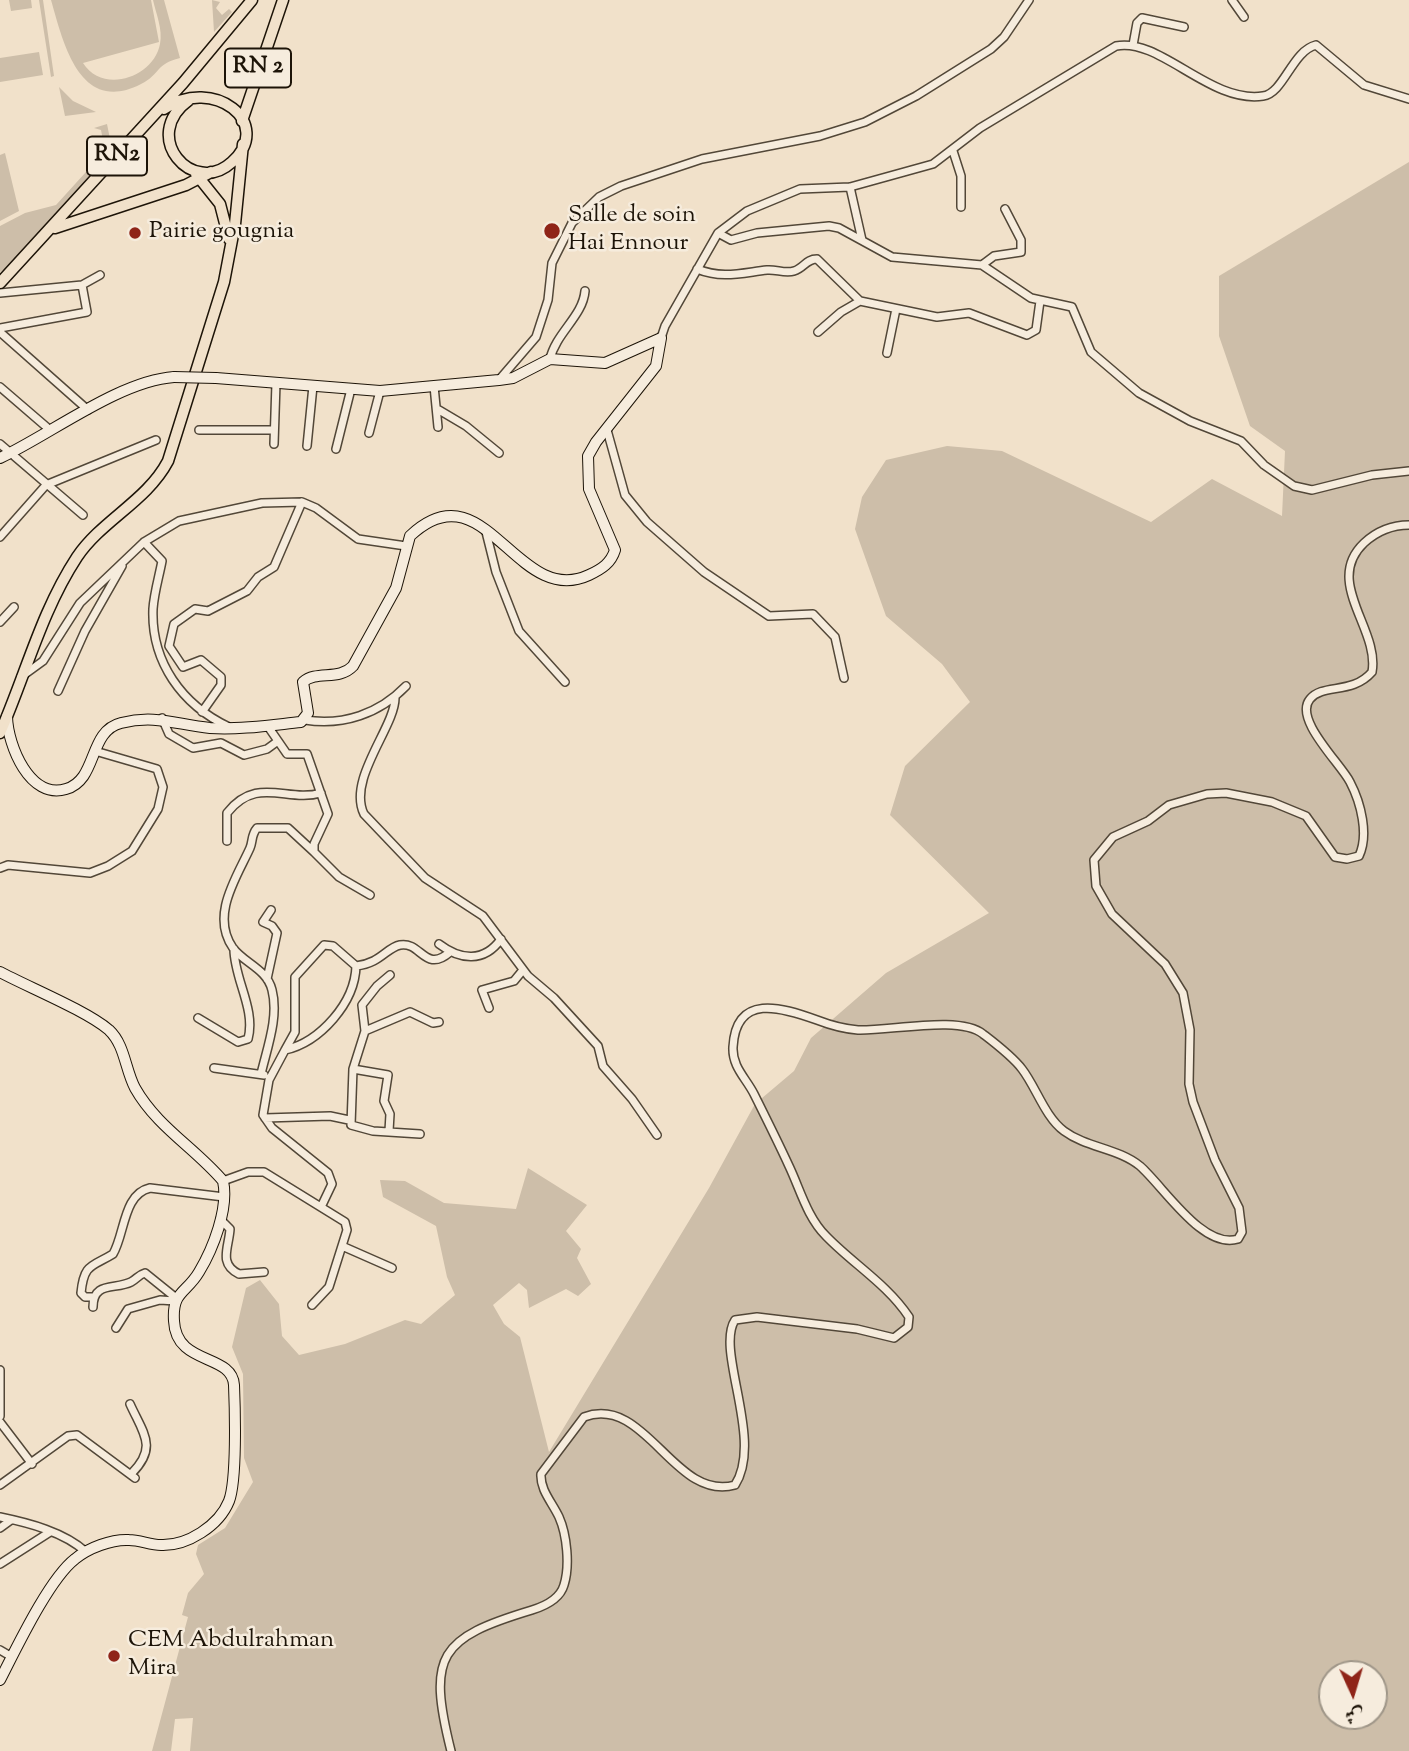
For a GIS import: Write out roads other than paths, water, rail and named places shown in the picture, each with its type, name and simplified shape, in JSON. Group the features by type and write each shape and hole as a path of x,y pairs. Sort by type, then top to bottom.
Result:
{"main road":[{"name":"RN 2","path":"183,83 252,0"},
{"name":"RN 2","path":"242,121 283,0"},
{"name":"RN2","path":"168,130 171,104 183,83"},
{"name":"RN2","path":"0,283 183,83"},
{"path":"0,733 42,621 77,557 100,528 154,483 168,461 217,310 230,252 243,144 242,121 229,104 220,99 210,96 189,100 179,107 168,130 173,154 214,194 227,225 230,252"},
{"name":"RN2","path":"148,121 171,104 189,100"},
{"path":"196,174 211,172 232,163 243,144"},
{"name":"RN2","path":"52,229 186,185 196,174"},
{"path":"186,185 203,188 214,194"}],"street":[{"path":"499,380 536,337 548,300 552,263 572,223 598,197 621,186 702,159 820,136 888,113 991,50 1004,37 1029,0"},
{"path":"1232,0 1244,17"},
{"path":"1133,45 1137,23 1142,18 1184,27"},
{"path":"305,720 308,713 303,682 308,678 344,674 353,666 396,588 405,546 416,530 437,518 455,515 470,518 551,579 576,580 607,565 615,550 614,541 595,504 587,475 588,456 656,366 661,338 718,233 747,211 800,189 849,187 933,164 980,128 1116,46 1133,45 1215,86 1237,93 1263,96 1273,91 1299,57 1316,45 1364,85 1409,99"},
{"path":"953,151 961,176 961,207"},
{"path":"849,187 863,243"},
{"path":"982,265 994,256 1021,252 1021,240 1005,209"},
{"path":"718,233 727,239 735,240 757,233 829,226 839,228 878,252 899,258 982,265 1022,293 1040,301 1072,307 1091,352 1139,393 1190,421 1241,440 1264,465 1294,486 1312,490 1372,475 1409,471"},
{"path":"697,268 712,275 742,276 766,270 793,272 810,259 817,259 860,301 937,317 968,313 1027,335 1036,330 1040,301"},
{"path":"0,293 82,285 100,275"},
{"path":"0,330 88,312 82,285"},
{"path":"550,359 557,340 584,302 585,290"},
{"path":"818,332 841,312 860,301"},
{"path":"887,353 896,309"},
{"path":"0,330 88,410"},
{"path":"0,460 88,410 156,379 216,378 380,391 513,378 550,359 605,363 661,338"},
{"path":"274,444 276,383"},
{"path":"307,446 313,386"},
{"path":"434,386 439,410 438,427"},
{"path":"0,387 50,430"},
{"path":"335,449 351,389"},
{"path":"369,433 380,391"},
{"path":"439,410 466,426 499,453"},
{"path":"199,430 274,430"},
{"path":"607,430 629,504 704,572 769,615 798,612 813,614 835,637 844,678"},
{"path":"0,537 46,485 156,440"},
{"path":"0,444 83,515"},
{"path":"21,678 37,668 71,614 144,542 166,527 209,512 262,503 303,502 316,508 358,539 405,546"},
{"path":"202,712 221,685 221,677 201,660 187,668 182,665 169,646 174,624 195,609 208,611 247,591 258,577 274,567 303,502"},
{"path":"451,1751 443,1717 440,1677 449,1650 464,1637 490,1622 550,1604 563,1589 567,1560 563,1528 541,1485 541,1474 584,1417 614,1416 649,1437 690,1475 710,1485 735,1485 740,1477 744,1456 738,1384 729,1338 735,1320 757,1317 857,1329 894,1338 908,1327 909,1317 901,1304 865,1267 826,1237 803,1200 755,1096 736,1068 733,1043 738,1023 746,1014 759,1008 780,1010 857,1030 960,1023 979,1031 1020,1066 1064,1131 1118,1153 1140,1166 1194,1223 1210,1235 1221,1240 1238,1238 1242,1232 1238,1208 1198,1120 1189,1084 1191,1050 1183,993 1165,964 1112,914 1096,886 1094,860 1113,837 1147,821 1169,805 1207,794 1226,793 1272,802 1306,816 1335,857 1347,859 1359,856 1363,847 1363,829 1351,783 1308,720 1306,704 1312,696 1328,690 1349,689 1372,672 1372,647 1351,592 1349,577 1352,564 1357,551 1373,536 1384,529 1409,525"},
{"path":"486,532 496,572 519,631 565,682"},
{"path":"144,542 162,561 153,607 158,655 181,692 202,712 229,727"},
{"path":"58,691 85,631 125,559"},
{"path":"0,622 14,607"},
{"path":"7,717 11,739 26,771 39,787 51,792 69,789 82,776 105,730 118,723 162,718 206,727 267,725 305,720 326,723 357,717 395,698 406,686"},
{"path":"395,698 393,712 369,761 361,799 362,811 415,869 472,907 501,939 523,970 598,1046 603,1066 632,1099 657,1135"},
{"path":"162,718 169,734 199,749 221,743 244,755 267,749 278,741"},
{"path":"267,725 288,755 304,753 309,756 328,814 314,844 314,852"},
{"path":"0,868 8,865 90,873 132,851 158,809 163,787 157,769 95,751"},
{"path":"227,841 227,813 253,794 283,792 306,796 321,793"},
{"path":"268,979 234,949 225,930 228,892 252,845 253,832 261,827 288,828 339,877 370,895"},
{"path":"261,1074 274,1004 268,979 277,933 272,926 262,922 271,910"},
{"path":"439,944 457,957 469,957 490,951 501,939"},
{"path":"322,1205 332,1184 328,1173 272,1128 265,1118 262,1106 271,1076 295,1032 294,987 299,969 324,945 333,946 356,966 373,964 400,945 408,946 431,960 442,959 450,952"},
{"path":"198,1018 238,1042 248,1039 250,1018 234,964 234,949"},
{"path":"285,1050 305,1044 314,1038 338,1011 348,996 356,966"},
{"path":"489,1008 482,990 514,981 523,970"},
{"path":"0,972 107,1028 121,1046 128,1072 152,1112 223,1181 224,1197 220,1219 199,1272 176,1299 177,1338 190,1352 225,1367 232,1376 230,1500 221,1514 206,1529 181,1542 160,1545 118,1541 86,1552 61,1573 0,1680"},
{"path":"349,1121 353,1069 365,1031 362,1005 390,975"},
{"path":"348,996 362,1005"},
{"path":"365,1031 410,1012 433,1023 439,1022"},
{"path":"214,1068 271,1076"},
{"path":"353,1069 388,1075 384,1101 390,1114 389,1131"},
{"path":"265,1118 330,1116 349,1121 355,1127 420,1134"},
{"path":"223,1181 248,1172 264,1172 322,1205 345,1222 342,1246 329,1287 312,1305"},
{"path":"94,1297 85,1297 81,1293 84,1275 95,1261 113,1254 132,1201 140,1192 150,1188 224,1197"},
{"path":"220,1219 230,1229 225,1257 228,1266 239,1274 264,1272"},
{"path":"342,1246 392,1268"},
{"path":"93,1307 94,1297 101,1289 129,1283 145,1273 176,1299"},
{"path":"116,1328 128,1309 160,1300 176,1299"},
{"path":"0,1370 0,1419 32,1464"},
{"path":"0,1485 68,1436 77,1435 134,1476 145,1460 148,1446 130,1404"},
{"path":"0,1517 50,1532 74,1542 86,1552"},
{"path":"0,1528 11,1520"},
{"path":"0,1564 50,1532"},
{"path":"0,1650 12,1657"}],"place":[{"name":"Salle de soin Hai Ennour","path":"552,231"},
{"name":"Pairie gougnia","path":"135,233"},
{"name":"CEM Abdulrahman Mira","path":"114,1656"}]}
